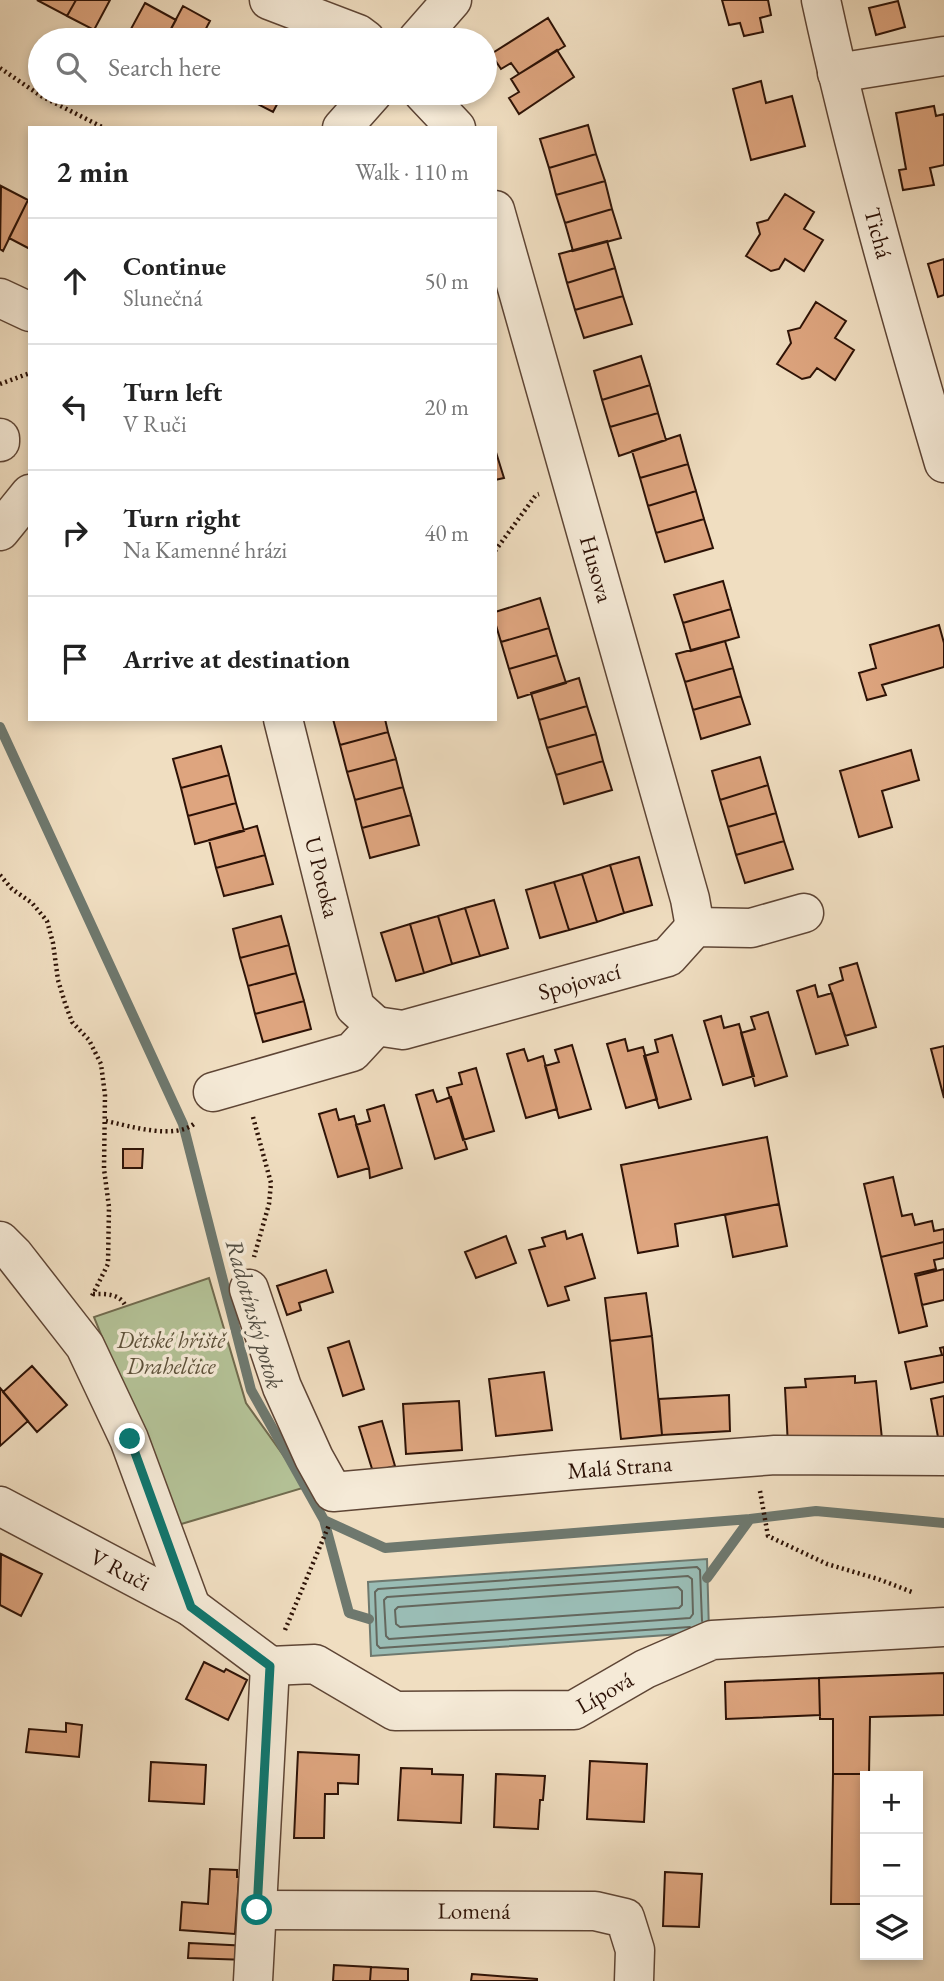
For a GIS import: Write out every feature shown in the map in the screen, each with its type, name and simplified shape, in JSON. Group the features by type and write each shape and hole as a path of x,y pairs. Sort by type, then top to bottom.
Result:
{"street":[{"path":"269,0 339,28"},
{"name":"Tichá","path":"821,0 837,73 907,337 944,463"},
{"path":"837,73 944,56"},
{"path":"344,126 362,105"},
{"path":"434,105 454,126"},
{"name":"Husova","path":"497,217 682,872 695,927"},
{"path":"0,298 28,311"},
{"path":"0,531 28,496"},
{"name":"U Potoka","path":"284,721 364,1039"},
{"path":"695,927 751,928 804,913"},
{"name":"Spojovací","path":"229,1088 364,1039 668,957 695,927"},
{"path":"0,1241 85,1346 130,1439 191,1607"},
{"name":"Malá Strana","path":"249,1289 282,1387 314,1458 333,1492 576,1469 775,1455 944,1456"},
{"name":"V Ruči","path":"0,1506 191,1607 270,1666"},
{"name":"Lípová","path":"270,1666 315,1664 396,1711 574,1710 645,1669 712,1640 933,1612"},
{"path":"253,1981 270,1666"},
{"name":"Lomená","path":"257,1910 595,1911 625,1918 635,1950 634,1981"}],"path":[{"path":"0,68 28,87"},
{"path":"59,105 100,126"},
{"path":"0,384 28,374"},
{"path":"497,548 536,495 573,482"},
{"path":"0,875 32,903 47,921 58,980 72,1022 89,1040 101,1063 106,1121 104,1169 109,1207 108,1264 93,1294 85,1346"},
{"path":"229,1088 271,1183 269,1204 249,1270 249,1289"},
{"path":"106,1121 148,1130 176,1131 191,1127"},
{"path":"93,1294 116,1296 123,1300 126,1307"},
{"path":"760,1489 768,1536 827,1564 878,1579 933,1612"},
{"path":"270,1666 322,1542"}],"green space":[{"name":"Dětské hřiště Drahelčice","path":"209,1278 246,1403 306,1487 178,1525 94,1317"}],"water":[{"path":"707,1559 709,1632 371,1656 368,1582"}],"building":[{"path":"37,0 76,0 67,16"},
{"path":"76,0 110,0 95,28 67,16"},
{"path":"722,0 768,0 771,15 760,18 763,32 744,36 740,23 729,25"},
{"path":"898,1 905,27 876,35 869,8"},
{"path":"145,3 176,20 172,28 131,28"},
{"path":"183,6 210,21 206,28 171,28"},
{"path":"548,18 565,46 519,74 511,63 501,69 497,63 497,50"},
{"path":"557,50 574,77 519,114 509,98 519,92 511,79"},
{"path":"761,81 766,103 792,96 805,146 751,160 733,89"},
{"path":"260,105 277,105 273,112"},
{"path":"934,106 936,116 944,114 944,165 930,168 934,185 903,190 899,170 906,169 896,113"},
{"path":"588,125 596,154 549,168 540,139"},
{"path":"596,154 605,181 556,195 549,168"},
{"path":"605,181 612,209 565,223 556,195"},
{"path":"1,186 28,200 3,251 0,249"},
{"path":"785,194 814,212 804,229 823,240 804,271 785,259 779,269 771,271 746,256 760,234 757,223 768,220"},
{"path":"28,200 28,248 9,238"},
{"path":"612,209 621,238 573,251 565,223"},
{"path":"607,241 615,268 567,283 559,254"},
{"path":"944,259 944,295 938,297 928,264"},
{"path":"615,268 623,296 575,310 567,283"},
{"path":"623,296 632,324 584,338 575,310"},
{"path":"816,302 846,321 835,338 854,350 835,380 817,368 810,377 802,379 777,364 791,343 788,331 800,328"},
{"path":"641,356 650,385 602,400 594,371"},
{"path":"650,385 658,413 610,427 602,400"},
{"path":"658,413 666,440 619,456 610,427"},
{"path":"680,435 688,464 640,478 632,451"},
{"path":"497,455 504,478 497,480"},
{"path":"688,464 696,491 648,506 640,478"},
{"path":"696,491 704,519 656,533 648,506"},
{"path":"704,519 713,548 665,562 656,533"},
{"path":"723,581 731,609 683,623 674,595"},
{"path":"540,598 549,628 501,642 497,629 497,611"},
{"path":"731,609 739,637 691,651 683,623"},
{"path":"939,625 944,643 944,667 882,685 886,695 867,700 859,673 876,668 870,645"},
{"path":"549,628 557,655 509,669 501,642"},
{"path":"725,641 733,668 685,682 676,654"},
{"path":"557,655 566,683 518,698 509,669"},
{"path":"733,668 741,696 693,710 685,682"},
{"path":"579,678 587,706 539,720 531,693"},
{"path":"741,696 750,724 701,739 693,710"},
{"path":"587,706 596,734 547,748 539,720"},
{"path":"334,721 385,721 388,732 340,745"},
{"path":"388,732 396,759 347,772 340,745"},
{"path":"596,734 603,761 556,775 547,748"},
{"path":"221,746 229,775 181,788 173,759"},
{"path":"911,750 919,780 882,791 892,827 859,837 840,771"},
{"path":"760,757 768,785 720,800 712,771"},
{"path":"396,759 403,787 355,800 347,772"},
{"path":"603,761 612,790 564,804 556,775"},
{"path":"229,775 236,803 188,816 181,788"},
{"path":"768,785 776,813 728,827 720,800"},
{"path":"403,787 411,815 362,828 355,800"},
{"path":"236,803 244,831 195,844 188,816"},
{"path":"776,813 784,841 736,855 728,827"},
{"path":"411,815 419,845 370,858 362,828"},
{"path":"257,826 265,855 216,868 209,840"},
{"path":"784,841 793,869 745,883 736,855"},
{"path":"265,855 273,884 224,896 216,868"},
{"path":"639,857 652,905 624,913 610,865"},
{"path":"610,865 624,913 597,922 582,874"},
{"path":"582,874 597,922 569,930 554,882"},
{"path":"554,882 569,930 540,938 526,890"},
{"path":"494,900 508,948 480,956 465,908"},
{"path":"465,908 480,956 452,964 438,916"},
{"path":"281,916 289,945 240,958 233,929"},
{"path":"438,916 452,964 424,973 410,924"},
{"path":"410,924 424,973 396,981 381,933"},
{"path":"289,945 296,973 248,986 240,958"},
{"path":"857,963 876,1027 845,1036 829,985 843,980 840,968"},
{"path":"296,973 304,1001 255,1014 248,986"},
{"path":"815,985 818,997 832,993 848,1045 816,1054 797,991"},
{"path":"304,1001 311,1029 263,1042 255,1014"},
{"path":"768,1012 787,1076 755,1086 741,1033 755,1029 751,1017"},
{"path":"721,1016 724,1028 739,1024 754,1076 723,1085 704,1021"},
{"path":"672,1035 691,1099 659,1108 644,1056 658,1052 655,1040"},
{"path":"625,1039 628,1051 643,1047 657,1099 626,1108 607,1044"},
{"path":"572,1045 591,1109 559,1118 545,1066 559,1062 555,1050"},
{"path":"944,1046 944,1098 931,1049"},
{"path":"524,1049 528,1061 543,1056 557,1109 526,1118 507,1054"},
{"path":"476,1068 494,1131 463,1140 447,1088 462,1084 459,1073"},
{"path":"433,1090 437,1102 451,1097 467,1149 435,1159 416,1095"},
{"path":"384,1105 402,1168 370,1178 356,1125 370,1121 367,1110"},
{"path":"336,1109 339,1120 354,1116 369,1168 338,1177 319,1114"},
{"path":"767,1137 779,1204 675,1224 678,1246 638,1253 621,1165"},
{"path":"123,1149 143,1149 142,1168 123,1168"},
{"path":"893,1177 902,1216 912,1214 915,1225 932,1221 934,1231 944,1229 944,1242 881,1257 864,1184"},
{"path":"779,1204 787,1246 733,1257 725,1215"},
{"path":"565,1231 567,1239 582,1234 595,1278 565,1287 569,1300 548,1306 529,1250 545,1246 542,1238"},
{"path":"506,1236 516,1263 476,1278 465,1252"},
{"path":"944,1242 944,1258 934,1260 936,1269 915,1274 927,1326 899,1333 881,1257"},
{"path":"944,1269 944,1300 922,1305 916,1276"},
{"path":"326,1270 333,1292 299,1303 301,1310 287,1315 277,1286"},
{"path":"646,1293 652,1336 610,1341 605,1298"},
{"path":"652,1336 662,1435 621,1439 610,1341"},
{"path":"349,1341 364,1389 343,1396 328,1348"},
{"path":"944,1347 944,1382 911,1389 905,1362 942,1355 940,1348"},
{"path":"32,1366 67,1405 37,1432 3,1392"},
{"path":"544,1372 552,1430 496,1436 489,1379"},
{"path":"855,1376 855,1383 876,1381 882,1439 788,1446 785,1388 806,1387 805,1379"},
{"path":"0,1388 28,1421 0,1446"},
{"path":"729,1395 730,1431 662,1435 659,1399"},
{"path":"944,1396 944,1448 940,1448 931,1399"},
{"path":"459,1401 462,1450 406,1454 403,1404"},
{"path":"382,1421 395,1466 373,1472 359,1427"},
{"path":"1,1554 42,1574 21,1616 0,1605"},
{"path":"204,1662 247,1680 228,1720 186,1699"},
{"path":"944,1673 944,1715 870,1717 869,1771 860,1771 860,1774 833,1774 833,1719 820,1719 819,1678"},
{"path":"819,1678 820,1715 726,1719 725,1682"},
{"path":"66,1723 82,1725 79,1757 26,1752 29,1729 66,1732"},
{"path":"298,1752 359,1755 358,1784 338,1783 338,1794 325,1794 324,1838 294,1838"},
{"path":"590,1761 647,1764 644,1822 587,1819"},
{"path":"151,1762 206,1765 204,1804 149,1801"},
{"path":"401,1768 432,1769 432,1774 463,1775 461,1823 398,1820"},
{"path":"496,1774 545,1776 538,1829 494,1827"},
{"path":"833,1774 860,1774 860,1904 831,1904"},
{"path":"210,1869 237,1870 239,1877 235,1934 180,1930 182,1902 208,1904"},
{"path":"665,1872 702,1874 699,1927 663,1926"},
{"path":"189,1943 249,1946 248,1960 188,1958"},
{"path":"334,1965 371,1967 370,1981 333,1981"},
{"path":"371,1967 408,1969 408,1981 370,1981"},
{"path":"472,1974 537,1979 537,1981 471,1981"}],"waterway":[{"name":"Radotínský potok","path":"0,727 183,1124 251,1390 324,1520 385,1548 750,1519 816,1511 944,1523"},
{"path":"707,1578 750,1519"},
{"path":"324,1520 349,1613 369,1619"}],"route":[{"path":"130,1439 191,1607 270,1666 257,1910"}]}
